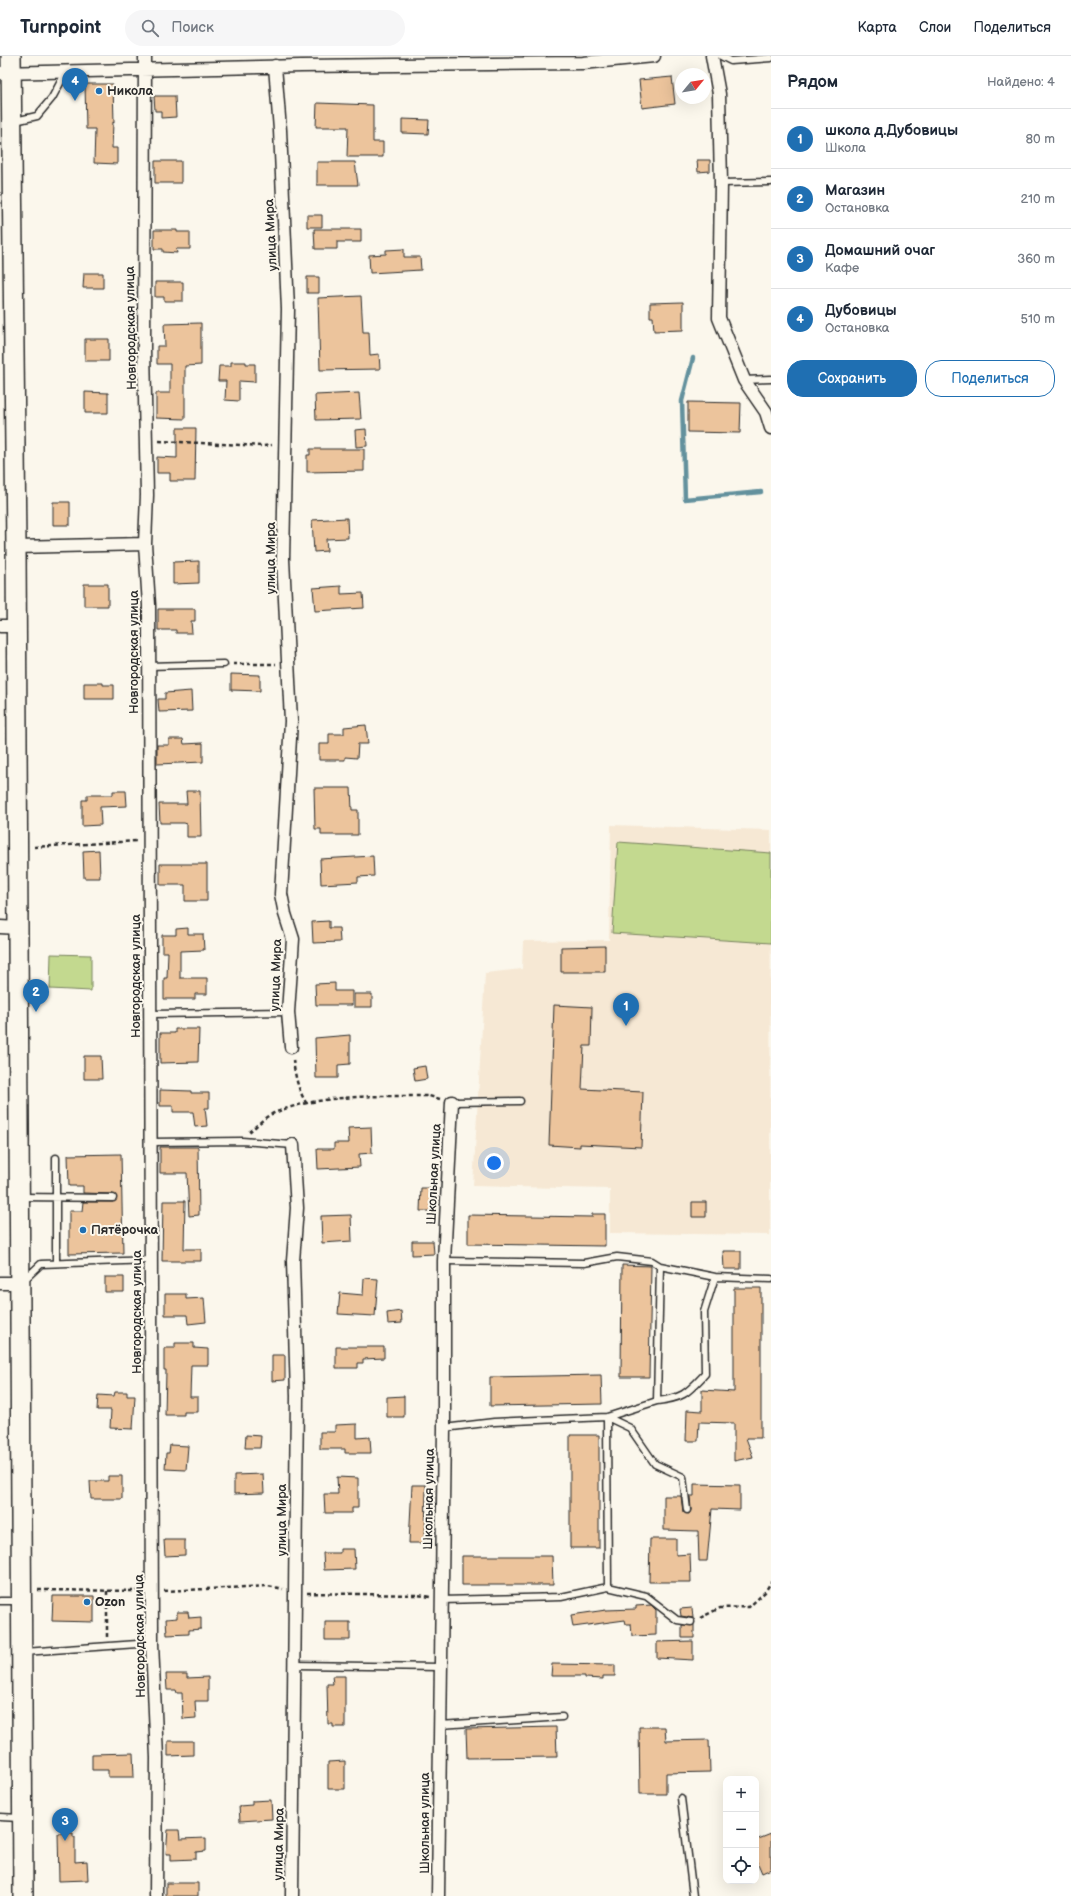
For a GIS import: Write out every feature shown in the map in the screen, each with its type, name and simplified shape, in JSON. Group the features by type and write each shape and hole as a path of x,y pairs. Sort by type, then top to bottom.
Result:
{"main road":[{"path":"7,67 11,122 16,547 8,626 9,928 20,1196 22,1896"}],"street":[{"name":"Новгородская улица","path":"145,56 144,349 147,445 145,544 149,605 152,1643 157,1758 156,1896"},
{"path":"7,67 66,72 275,66 301,61 583,63 654,56"},
{"path":"712,56 719,94 721,183 719,318 744,380 766,412 771,428"},
{"name":"улица Мира","path":"275,66 280,130 288,309 287,442 283,559 292,721 281,894 285,914 293,939 288,1012 291,1047"},
{"path":"16,547 145,544"},
{"name":"Школьная улица","path":"438,1896 444,1428 444,1261 452,1102"},
{"name":"улица Мира","path":"292,1896 297,1396 293,1261 297,1208 293,1145"},
{"path":"0,1283 20,1283"}],"lane":[{"path":"721,56 731,61 771,58"},
{"path":"11,122 37,116 52,98 66,72"},
{"path":"721,183 771,182"},
{"path":"744,380 771,379"},
{"path":"148,666 224,664"},
{"path":"151,1014 288,1012"},
{"path":"452,1102 520,1102"},
{"path":"151,1142 242,1141 293,1145"},
{"path":"56,1158 56,1263"},
{"path":"20,1196 113,1198"},
{"path":"444,1261 584,1263 617,1257 652,1260 660,1266 715,1277 771,1279"},
{"path":"20,1283 41,1264 151,1260"},
{"path":"657,1401 660,1266"},
{"path":"444,1428 494,1422 607,1417 657,1401 673,1399 686,1393 704,1374 704,1312 715,1277"},
{"path":"607,1417 630,1428 655,1464 683,1476 687,1510"},
{"path":"607,1417 608,1587"},
{"path":"441,1600 561,1597 608,1587 646,1596 677,1620 691,1622"},
{"path":"0,1601 21,1601"},
{"path":"21,1653 152,1643"},
{"path":"295,1665 440,1667"},
{"path":"440,1725 562,1717"},
{"path":"681,1798 693,1896"},
{"path":"0,1817 22,1818"}],"path":[{"path":"147,445 158,441 263,446 287,442"},
{"path":"224,664 288,664"},
{"path":"31,847 149,840"},
{"path":"291,1047 295,1076 302,1097 307,1104"},
{"path":"249,1132 273,1113 307,1104 356,1096 429,1096 438,1098"},
{"path":"691,1622 720,1608 749,1607 765,1592 771,1582"},
{"path":"36,1590 152,1592 268,1586 296,1592 418,1595 441,1600"},
{"path":"106,1591 107,1646"}],"shaded area":[{"path":"611,825 771,830 770,1235 610,1233 610,1189 473,1186 485,973 522,969 523,941 609,940"}],"green space":[{"path":"618,842 771,853 771,943 612,933"},
{"path":"51,954 91,955 91,991 50,989"}],"building":[{"path":"672,77 675,104 642,108 639,80"},
{"path":"85,84 113,84 114,123 113,122 112,148 117,148 117,164 94,163 95,129 86,129"},
{"path":"154,96 175,96 176,117 161,118 161,111 155,111"},
{"path":"317,103 373,105 373,142 383,142 383,157 347,157 348,127 316,127"},
{"path":"402,119 429,120 428,134 402,133"},
{"path":"697,160 710,160 710,171 698,172"},
{"path":"155,161 181,161 181,183 155,183"},
{"path":"317,162 355,162 358,185 317,185"},
{"path":"307,215 322,215 322,227 307,227"},
{"path":"314,229 361,229 361,242 337,242 337,249 315,249"},
{"path":"154,230 177,230 177,232 190,232 190,249 176,249 177,253 163,252 163,249 154,249"},
{"path":"404,249 404,257 420,257 421,270 370,273 369,255 386,254 386,250"},
{"path":"84,273 103,273 103,288 83,288"},
{"path":"307,277 319,277 319,293 307,293"},
{"path":"155,282 183,282 183,301 164,301 164,297 155,297"},
{"path":"361,296 363,332 369,332 370,355 379,354 380,369 320,370 318,298"},
{"path":"683,302 683,330 654,331 653,317 650,317 650,303"},
{"path":"201,323 201,365 185,366 185,419 156,418 156,393 170,393 170,364 157,364 157,346 165,346 164,324"},
{"path":"85,339 109,339 109,361 85,361"},
{"path":"231,362 246,362 246,364 255,364 255,382 239,381 239,401 225,400 226,381 218,381 219,366 231,366"},
{"path":"85,392 108,393 108,413 85,413"},
{"path":"359,393 361,419 316,420 315,395"},
{"path":"688,402 741,403 740,433 688,432"},
{"path":"177,428 196,428 195,481 170,481 170,473 157,473 157,457 177,458"},
{"path":"366,429 367,446 356,447 355,430"},
{"path":"310,449 364,449 364,471 307,472 307,455 310,455"},
{"path":"53,502 70,502 70,525 53,525"},
{"path":"347,518 348,538 326,539 327,551 314,552 312,520"},
{"path":"199,561 199,583 173,584 173,562"},
{"path":"84,584 108,584 108,606 84,606"},
{"path":"341,586 341,594 363,593 364,608 315,611 313,588"},
{"path":"158,609 195,609 195,621 191,621 192,633 176,633 176,630 158,630"},
{"path":"231,674 260,675 260,691 231,690"},
{"path":"84,683 103,683 103,685 114,685 114,699 84,699"},
{"path":"191,691 192,711 159,712 158,699 165,699 165,693"},
{"path":"366,725 368,744 358,744 357,758 345,757 345,760 319,760 319,744 329,744 329,734 344,734 344,727"},
{"path":"169,739 183,739 184,744 203,743 203,762 157,764 157,745 169,745"},
{"path":"314,788 351,788 352,810 358,810 358,835 321,835 321,829 315,829"},
{"path":"113,791 126,791 127,806 100,807 101,825 82,826 82,800 87,800 87,795 113,795"},
{"path":"186,791 200,791 201,837 187,837 187,824 160,823 159,804 187,804"},
{"path":"99,850 100,878 84,878 83,851"},
{"path":"373,856 374,876 358,877 358,882 321,884 320,859"},
{"path":"160,864 207,864 207,901 185,901 185,885 160,885"},
{"path":"329,921 329,928 339,928 340,942 313,943 312,922"},
{"path":"188,928 188,934 203,934 204,950 180,951 180,978 207,978 207,994 195,994 195,999 164,999 164,978 167,978 168,952 162,952 162,935 176,935 176,929"},
{"path":"605,946 605,972 561,972 561,947"},
{"path":"335,983 335,991 352,991 352,1005 316,1005 315,984"},
{"path":"354,994 372,994 372,1007 354,1007"},
{"path":"554,1005 592,1007 591,1046 584,1046 582,1089 643,1092 641,1147 580,1144 580,1147 549,1145"},
{"path":"175,1029 199,1029 198,1062 160,1063 160,1033 175,1033"},
{"path":"350,1035 350,1064 338,1065 338,1078 316,1078 315,1038"},
{"path":"84,1056 101,1056 102,1079 84,1079"},
{"path":"425,1066 427,1079 415,1081 413,1068"},
{"path":"160,1090 209,1093 209,1108 205,1108 207,1126 195,1127 193,1112 173,1112 173,1106 160,1106"},
{"path":"371,1127 372,1153 359,1154 360,1167 318,1169 317,1149 334,1149 334,1143 349,1143 348,1128"},
{"path":"160,1147 198,1147 199,1215 189,1216 187,1173 160,1173"},
{"path":"121,1154 123,1253 69,1254 69,1211 82,1211 83,1202 113,1202 117,1198 113,1194 83,1193 83,1186 69,1186 68,1155"},
{"path":"421,1188 434,1188 434,1211 420,1211"},
{"path":"163,1201 185,1201 184,1249 201,1249 201,1261 162,1261"},
{"path":"692,1202 706,1202 706,1217 692,1217"},
{"path":"592,1214 605,1214 605,1246 468,1244 468,1215 592,1217"},
{"path":"351,1215 352,1241 322,1243 321,1216"},
{"path":"412,1241 433,1241 434,1254 412,1255"},
{"path":"723,1251 741,1251 741,1269 724,1269"},
{"path":"622,1265 651,1266 649,1377 621,1377"},
{"path":"105,1277 124,1277 124,1292 105,1292"},
{"path":"364,1278 378,1279 375,1316 338,1314 340,1293 363,1295"},
{"path":"734,1288 761,1288 761,1438 746,1438 753,1457 734,1461 734,1423 699,1422 698,1441 686,1441 687,1410 702,1411 702,1390 734,1392"},
{"path":"165,1294 186,1294 186,1299 204,1298 206,1322 188,1324 187,1315 165,1315"},
{"path":"401,1311 402,1323 388,1324 387,1313"},
{"path":"175,1343 194,1343 194,1348 208,1349 208,1365 191,1365 190,1397 198,1397 198,1412 184,1412 184,1415 165,1415 166,1370 164,1370 164,1348 175,1348"},
{"path":"336,1347 384,1347 384,1358 363,1359 363,1363 358,1363 358,1368 336,1368"},
{"path":"272,1355 285,1355 285,1380 272,1381"},
{"path":"601,1375 602,1404 490,1406 490,1377"},
{"path":"115,1392 127,1392 127,1396 135,1396 133,1429 110,1428 111,1410 97,1410 98,1395 114,1396"},
{"path":"404,1396 404,1417 387,1417 387,1397"},
{"path":"357,1424 357,1438 370,1437 371,1453 345,1453 345,1449 320,1449 320,1432 335,1432 335,1425"},
{"path":"246,1435 261,1436 260,1448 245,1448"},
{"path":"570,1435 599,1435 599,1548 570,1548"},
{"path":"170,1445 188,1446 186,1470 165,1469 166,1453 169,1453"},
{"path":"263,1474 264,1493 234,1494 234,1475"},
{"path":"108,1476 122,1476 122,1499 91,1499 90,1481 108,1481"},
{"path":"337,1477 358,1478 358,1508 352,1508 352,1513 325,1513 324,1494 338,1494"},
{"path":"694,1484 740,1485 740,1510 712,1509 707,1561 699,1561 698,1531 664,1530 664,1496 681,1496 683,1512 689,1514 691,1510 690,1496 694,1496"},
{"path":"412,1485 426,1485 425,1543 409,1543"},
{"path":"650,1539 676,1539 676,1555 690,1554 691,1582 649,1582"},
{"path":"164,1540 185,1540 185,1555 165,1556"},
{"path":"340,1549 354,1549 355,1569 324,1570 323,1553 340,1553"},
{"path":"462,1556 552,1556 553,1585 462,1585"},
{"path":"53,1596 94,1596 94,1622 52,1621"},
{"path":"651,1605 656,1610 656,1635 632,1636 631,1624 626,1624 625,1620 573,1627 571,1615 606,1610 636,1609 636,1606"},
{"path":"692,1608 693,1618 681,1616 680,1609"},
{"path":"177,1612 188,1612 189,1618 201,1617 201,1629 189,1630 189,1634 167,1635 166,1619 177,1618"},
{"path":"325,1622 350,1622 350,1640 325,1640"},
{"path":"682,1625 694,1625 694,1638 682,1638"},
{"path":"693,1641 693,1660 657,1658 657,1642"},
{"path":"552,1664 615,1665 615,1676 603,1676 603,1679 585,1678 585,1676 551,1676"},
{"path":"166,1674 187,1674 187,1678 208,1677 208,1701 195,1701 196,1718 183,1719 182,1693 177,1693 176,1690 167,1690"},
{"path":"332,1676 345,1676 345,1727 333,1727 333,1724 328,1724 327,1684 333,1684"},
{"path":"556,1727 557,1757 467,1758 466,1729"},
{"path":"639,1727 665,1727 666,1741 709,1740 710,1772 666,1773 666,1794 640,1794"},
{"path":"168,1741 193,1741 193,1755 168,1756"},
{"path":"133,1753 134,1777 108,1777 108,1770 92,1770 92,1754"},
{"path":"345,1761 345,1789 328,1789 328,1762"},
{"path":"271,1800 272,1819 240,1821 239,1806 252,1805 252,1801"},
{"path":"168,1830 179,1830 180,1839 206,1838 206,1851 196,1852 196,1859 171,1860 171,1854 166,1854"},
{"path":"58,1833 73,1833 73,1837 75,1837 75,1862 87,1861 88,1880 59,1881"},
{"path":"771,1834 771,1869 762,1873 759,1866 759,1839"},
{"path":"166,1883 198,1883 198,1896 166,1896"}],"waterway":[{"path":"693,358 682,401 685,499 761,492"}],"place":[{"name":"Никола","path":"99,91"},
{"name":"Дубовицы","path":"75,101"},
{"name":"Магазин","path":"36,1012"},
{"name":"школа д.Дубовицы","path":"626,1026"},
{"name":"Пятёрочка","path":"83,1230"},
{"name":"Ozon","path":"87,1602"},
{"name":"Домашний очаг","path":"65,1841"}]}
